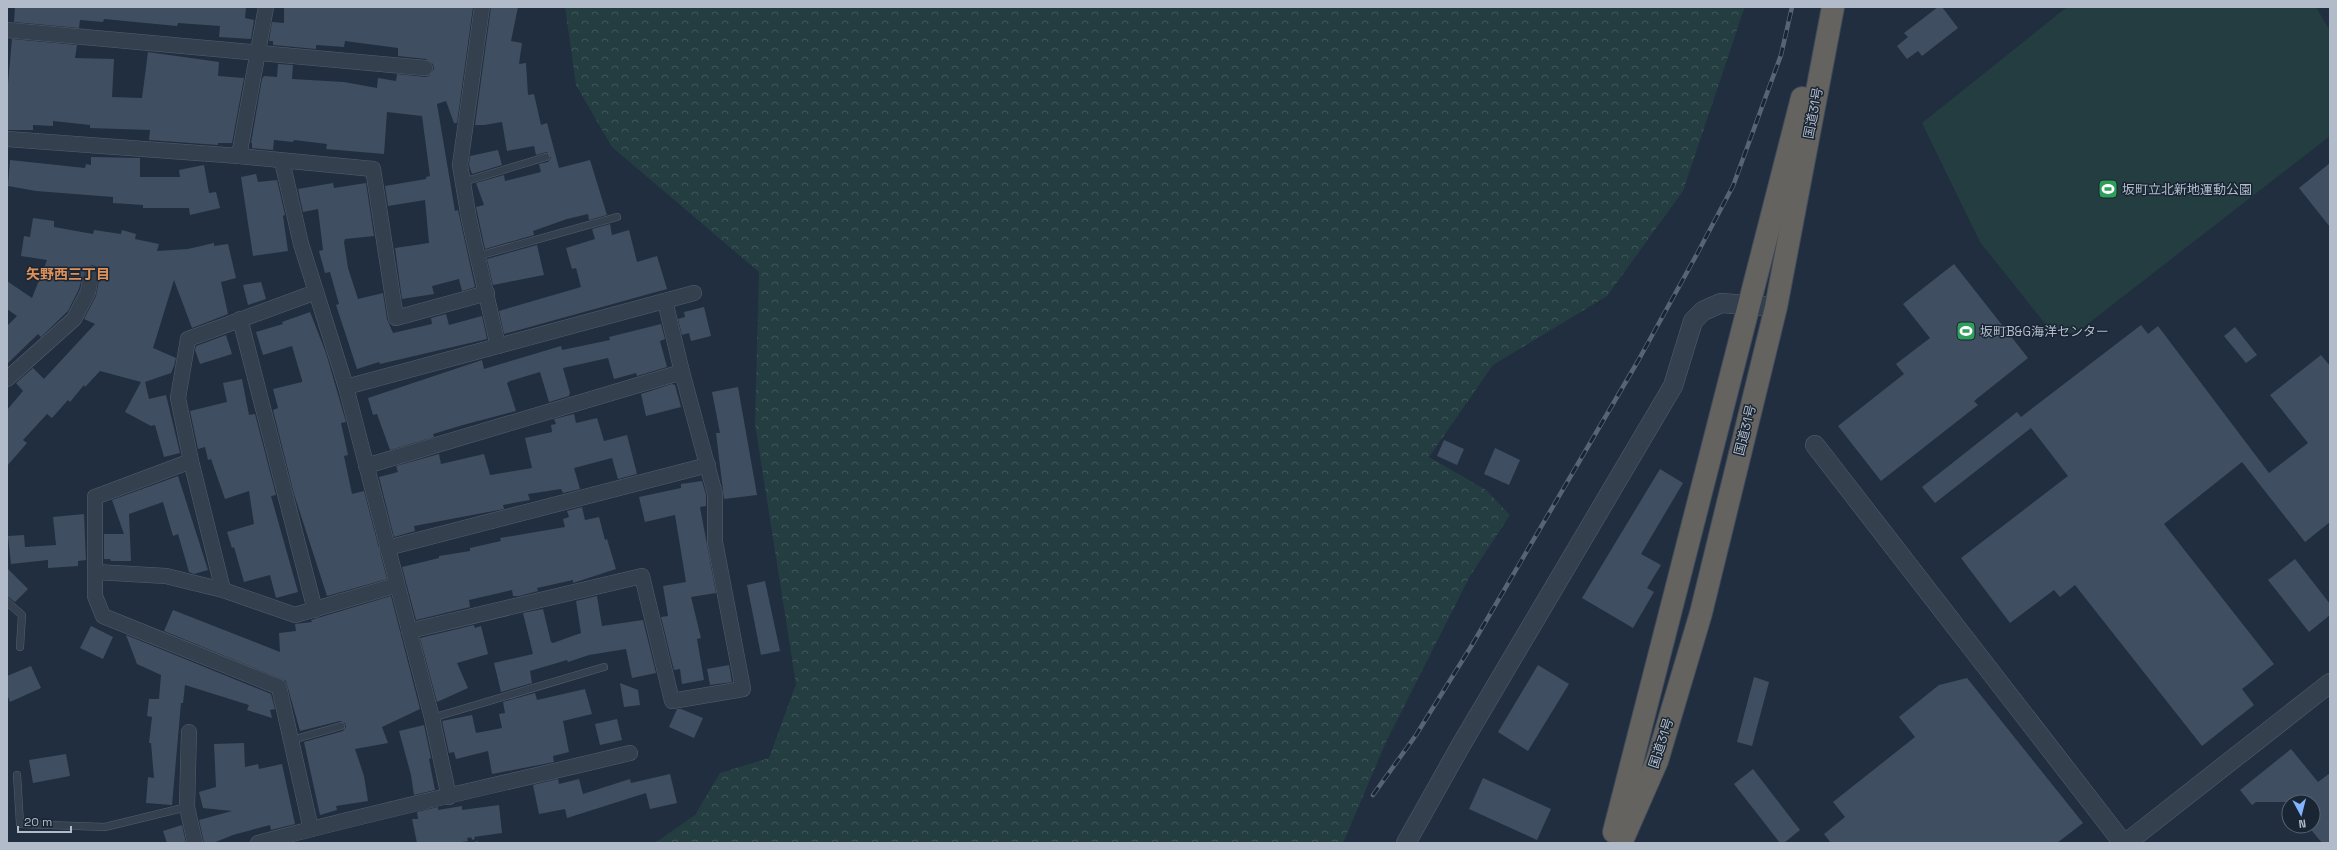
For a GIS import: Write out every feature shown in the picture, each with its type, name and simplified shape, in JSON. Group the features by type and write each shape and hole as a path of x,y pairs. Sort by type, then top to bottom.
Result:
{"highway":[{"name":"国道31号","path":"1612,843 1748,305 1827,7"},
{"name":"国道31号","path":"1621,843 1657,761 1701,613 1776,307 1833,7"}],"street":[{"path":"239,156 266,7"},
{"path":"482,7 460,165 498,346"},
{"path":"7,30 424,68"},
{"path":"7,140 239,156 373,169 396,318 487,293"},
{"path":"282,160 301,244 346,388 388,548 432,718 449,797"},
{"path":"7,379 74,319 88,292 91,274"},
{"path":"223,590 191,461 178,398 188,339 316,292"},
{"path":"346,388 694,293"},
{"path":"409,631 642,576 672,701 743,689 715,542 715,494 682,372 665,301"},
{"path":"1406,843 1461,745 1673,386 1693,321 1703,311 1721,303 1776,307"},
{"path":"240,319 315,610"},
{"path":"366,466 682,372"},
{"path":"1815,445 2124,843 2330,683"},
{"path":"191,461 95,497 95,596 102,616 279,687 311,829"},
{"path":"388,548 708,465"},
{"path":"96,572 166,576 223,590 295,615 397,585"},
{"path":"189,732 187,807 195,843"},
{"path":"258,843 630,753"}],"lane":[{"path":"463,182 546,157"},
{"path":"478,256 617,217"},
{"path":"7,602 22,615 20,647"},
{"path":"432,718 604,667"},
{"path":"292,740 341,726"},
{"path":"17,775 20,824 105,827 187,807"}],"path":[{"path":"472,837 477,843"}],"green space":[{"path":"565,7 1744,7 1744,9 1683,191 1607,296 1493,365 1429,457 1486,490 1510,515 1470,576 1386,742 1343,843 655,843 695,815 720,773 769,758 796,684 755,424 759,272 612,147 576,85"},
{"name":"坂町立北新地運動公園","path":"2067,7 2316,7 2330,31 2330,136 2076,333 2051,331 1980,242 1922,123"}],"building":[{"path":"15,7 246,7 245,18 254,20 251,39 219,37 220,26 178,23 177,26 104,19 103,22 80,20 79,28 14,22"},
{"path":"284,7 473,7 457,123 454,123 446,101 437,104 455,211 458,210 475,287 462,291 459,279 432,286 434,294 402,299 395,248 429,243 425,200 388,206 385,186 426,179 426,177 430,176 422,116 387,112 384,154 326,149 327,144 294,140 293,142 274,140 273,150 252,148 251,143 262,79 264,76 277,77 278,64 293,65 292,79 344,82 377,88 378,78 396,81 397,74 425,77 429,76 434,69 433,64 426,59 398,56 398,48 345,41 344,47 316,45 316,49 273,45 273,41 269,41 272,22 284,23"},
{"path":"491,7 518,7 511,41 522,43 519,64 526,63 528,95 534,94 541,125 547,123 559,168 590,160 607,215 589,220 588,214 567,219 533,231 534,235 485,249 476,207 484,205 476,183 504,175 505,181 541,172 539,164 548,162 551,158 547,152 536,155 534,146 507,151 502,122 475,125"},
{"path":"1938,7 1942,7 1958,28 1922,56 1918,51 1907,59 1897,46 1908,37 1904,33"},
{"path":"12,39 77,45 75,58 114,59 112,97 142,98 148,52 219,62 218,76 244,78 232,143 218,143 218,145 149,140 150,130 90,128 90,125 53,121 53,126 33,125 33,130 7,130 7,95"},
{"path":"498,150 502,165 472,174 469,165 470,156"},
{"path":"91,157 140,158 140,177 180,177 179,170 204,165 209,193 216,192 220,208 190,215 189,208 143,208 143,205 113,203 113,197 36,191 8,186 10,160 85,168 86,164 91,165"},
{"path":"2330,163 2330,227 2299,188"},
{"path":"256,174 258,182 277,180 285,215 283,216 288,251 253,256 241,177"},
{"path":"333,183 334,188 366,183 374,236 345,239 344,242 348,268 358,299 383,293 387,319 393,333 432,324 431,318 446,314 449,325 482,316 487,339 380,364 379,362 357,369 336,305 339,304 330,272 325,273 319,251 323,250 318,209 303,212 298,189"},
{"path":"33,218 54,221 54,227 93,234 94,230 121,234 122,230 136,234 135,239 159,244 157,251 188,249 214,243 214,246 228,244 236,278 221,282 228,314 192,328 174,280 153,348 176,358 174,366 171,373 145,382 149,399 166,395 180,453 164,457 155,425 151,426 125,412 141,382 100,371 85,387 84,385 70,402 68,400 52,418 47,414 23,440 27,443 7,466 7,410 23,391 16,383 33,368 44,379 95,324 84,319 96,296 100,275 97,267 92,265 84,269 79,289 68,311 41,337 38,334 7,364 7,326 17,316 7,309 7,281 32,298 47,260 21,256 24,236 30,237"},
{"path":"610,224 612,235 629,230 637,262 657,256 667,289 504,334 499,311 581,287 576,268 572,269 566,248 595,239 592,229"},
{"path":"537,245 544,275 493,285 487,259"},
{"path":"1954,264 2028,358 1974,401 1978,405 1881,481 1838,426 1904,374 1896,364 1930,338 1903,304"},
{"path":"261,282 266,299 248,305 243,285"},
{"path":"704,307 711,336 691,341 689,333 682,335 678,319 685,317 684,312"},
{"path":"310,312 326,353 346,422 341,423 348,455 344,456 352,494 364,491 387,579 327,596 294,494 273,410 278,408 273,389 302,382 302,380 292,346 263,355 256,332 283,324 282,322"},
{"path":"661,324 665,339 660,341 667,367 637,376 636,373 614,379 608,358 563,368 570,393 569,396 549,402 540,372 507,383 516,411 433,434 434,437 390,450 377,414 373,415 368,398 482,360 484,369 561,346 562,350 610,340 609,337"},
{"path":"2141,325 2148,334 2158,326 2269,473 2308,443 2270,395 2321,355 2330,366 2330,522 2305,542 2242,462 2164,524 2274,664 2242,689 2254,705 2202,746 2075,585 2060,597 2054,590 2010,623 1961,558 2068,476 2031,428 1935,503 1922,487 2017,412 2021,417"},
{"path":"2235,327 2257,355 2246,363 2224,336"},
{"path":"226,335 232,354 200,364 195,350 196,346"},
{"path":"242,379 249,415 255,414 276,495 271,496 298,592 276,598 270,575 244,582 234,547 232,548 227,532 254,524 249,491 225,499 211,459 208,460 205,447 198,449 190,411 227,402 223,383"},
{"path":"672,384 675,385 681,407 646,416 641,394"},
{"path":"738,387 757,495 724,499 716,433 720,433 712,392"},
{"path":"574,414 576,423 597,418 604,441 627,435 637,474 618,479 612,458 574,468 580,489 563,493 561,489 528,494 530,500 503,505 504,509 414,526 415,531 394,537 379,477 398,472 396,466 439,454 441,464 484,454 490,475 532,468 525,438 552,432 551,425 556,424 554,419"},
{"path":"1444,440 1464,449 1457,465 1437,456"},
{"path":"1495,448 1520,460 1509,485 1484,474"},
{"path":"1660,469 1683,483 1641,554 1661,565 1647,588 1654,592 1633,628 1582,598"},
{"path":"178,476 208,570 194,574 189,572 178,534 173,536 163,502 129,514 131,561 111,561 110,559 104,559 104,534 124,534 112,500"},
{"path":"702,481 706,495 706,506 700,507 716,593 691,597 701,638 697,639 704,680 682,684 680,669 674,670 661,617 668,616 663,586 686,582 675,515 645,522 639,497 681,488 681,484"},
{"path":"582,507 585,520 599,517 605,540 607,539 616,569 573,583 573,580 537,588 538,591 519,596 513,596 512,590 469,600 470,607 416,620 402,567 439,558 439,556 470,551 470,548 501,541 500,538 565,527 563,519 569,517 567,511"},
{"path":"84,514 86,560 78,561 78,566 48,568 48,560 11,564 8,536 24,535 25,547 56,545 53,517"},
{"path":"2295,559 2330,604 2330,615 2309,632 2268,580"},
{"path":"7,568 28,589 15,602 7,596"},
{"path":"765,581 780,651 761,655 747,585"},
{"path":"391,596 420,709 382,727 388,743 355,749 364,776 368,801 336,806 337,810 320,815 304,742 343,731 346,727 345,723 340,721 300,731 286,681 164,631 173,610 280,652 279,633 296,631 295,624 312,622 311,620"},
{"path":"597,596 602,626 643,620 656,673 632,678 626,649 589,655 568,662 567,660 530,671 532,683 501,692 494,663 533,654 523,613 543,609 551,642 553,643 581,633 576,601"},
{"path":"474,625 475,628 481,626 488,654 457,663 468,688 437,702 420,638"},
{"path":"91,626 113,637 103,659 80,648"},
{"path":"126,635 271,694 275,709 270,710 272,718 247,710 249,705 185,685 183,703 181,703 172,805 146,803 148,777 154,778 151,743 149,743 152,717 147,716 149,699 159,699 161,675 137,664"},
{"path":"729,665 732,682 710,685 707,669"},
{"path":"1538,665 1569,684 1528,751 1498,732"},
{"path":"31,666 41,688 10,702 7,694 7,676"},
{"path":"1754,677 1769,682 1752,746 1737,742"},
{"path":"1967,678 2083,823 2057,843 1831,843 1824,834 1845,817 1833,802 1915,737 1899,717 1939,685"},
{"path":"620,683 638,690 640,705 624,707"},
{"path":"585,689 592,714 563,721 569,752 553,756 554,762 492,774 488,751 456,759 454,752 449,753 442,721 472,715 476,733 502,728 499,714 505,713 503,702 535,693 537,700"},
{"path":"677,709 681,709 703,718 694,738 669,727"},
{"path":"617,719 622,740 600,745 595,724"},
{"path":"424,725 431,758 429,759 435,790 414,795 411,775 399,731"},
{"path":"244,743 245,767 258,764 259,769 282,764 295,824 271,830 270,825 233,835 213,843 204,843 199,820 232,811 203,808 199,792 216,787 214,744"},
{"path":"2291,749 2318,782 2330,773 2330,843 2322,843 2315,834 2321,834 2321,794 2281,794 2281,802 2256,802 2252,805 2240,790"},
{"path":"66,754 70,776 33,783 29,760"},
{"path":"1753,769 1800,830 1784,843 1780,843 1734,784"},
{"path":"670,774 677,803 650,809 646,793 567,818 565,809 539,814 533,785 558,779 559,784 579,779 583,794 630,779 631,783"},
{"path":"1483,778 1551,809 1537,840 1469,809"},
{"path":"499,805 502,833 467,838 468,841 456,843 417,843 412,819 418,819 417,812 438,807 438,810 462,806 462,810"},
{"path":"182,825 186,843 167,843 163,831"}],"railway":[{"path":"1373,795 1416,735 1472,645 1638,361 1697,254 1733,186 1781,55 1792,7"}],"place":[{"name":"坂町立北新地運動公園","path":"2108,189"},
{"name":"坂町B&G海洋センター","path":"1966,331"}],"district":[{"name":"矢野西三丁目","path":"68,274"}]}
